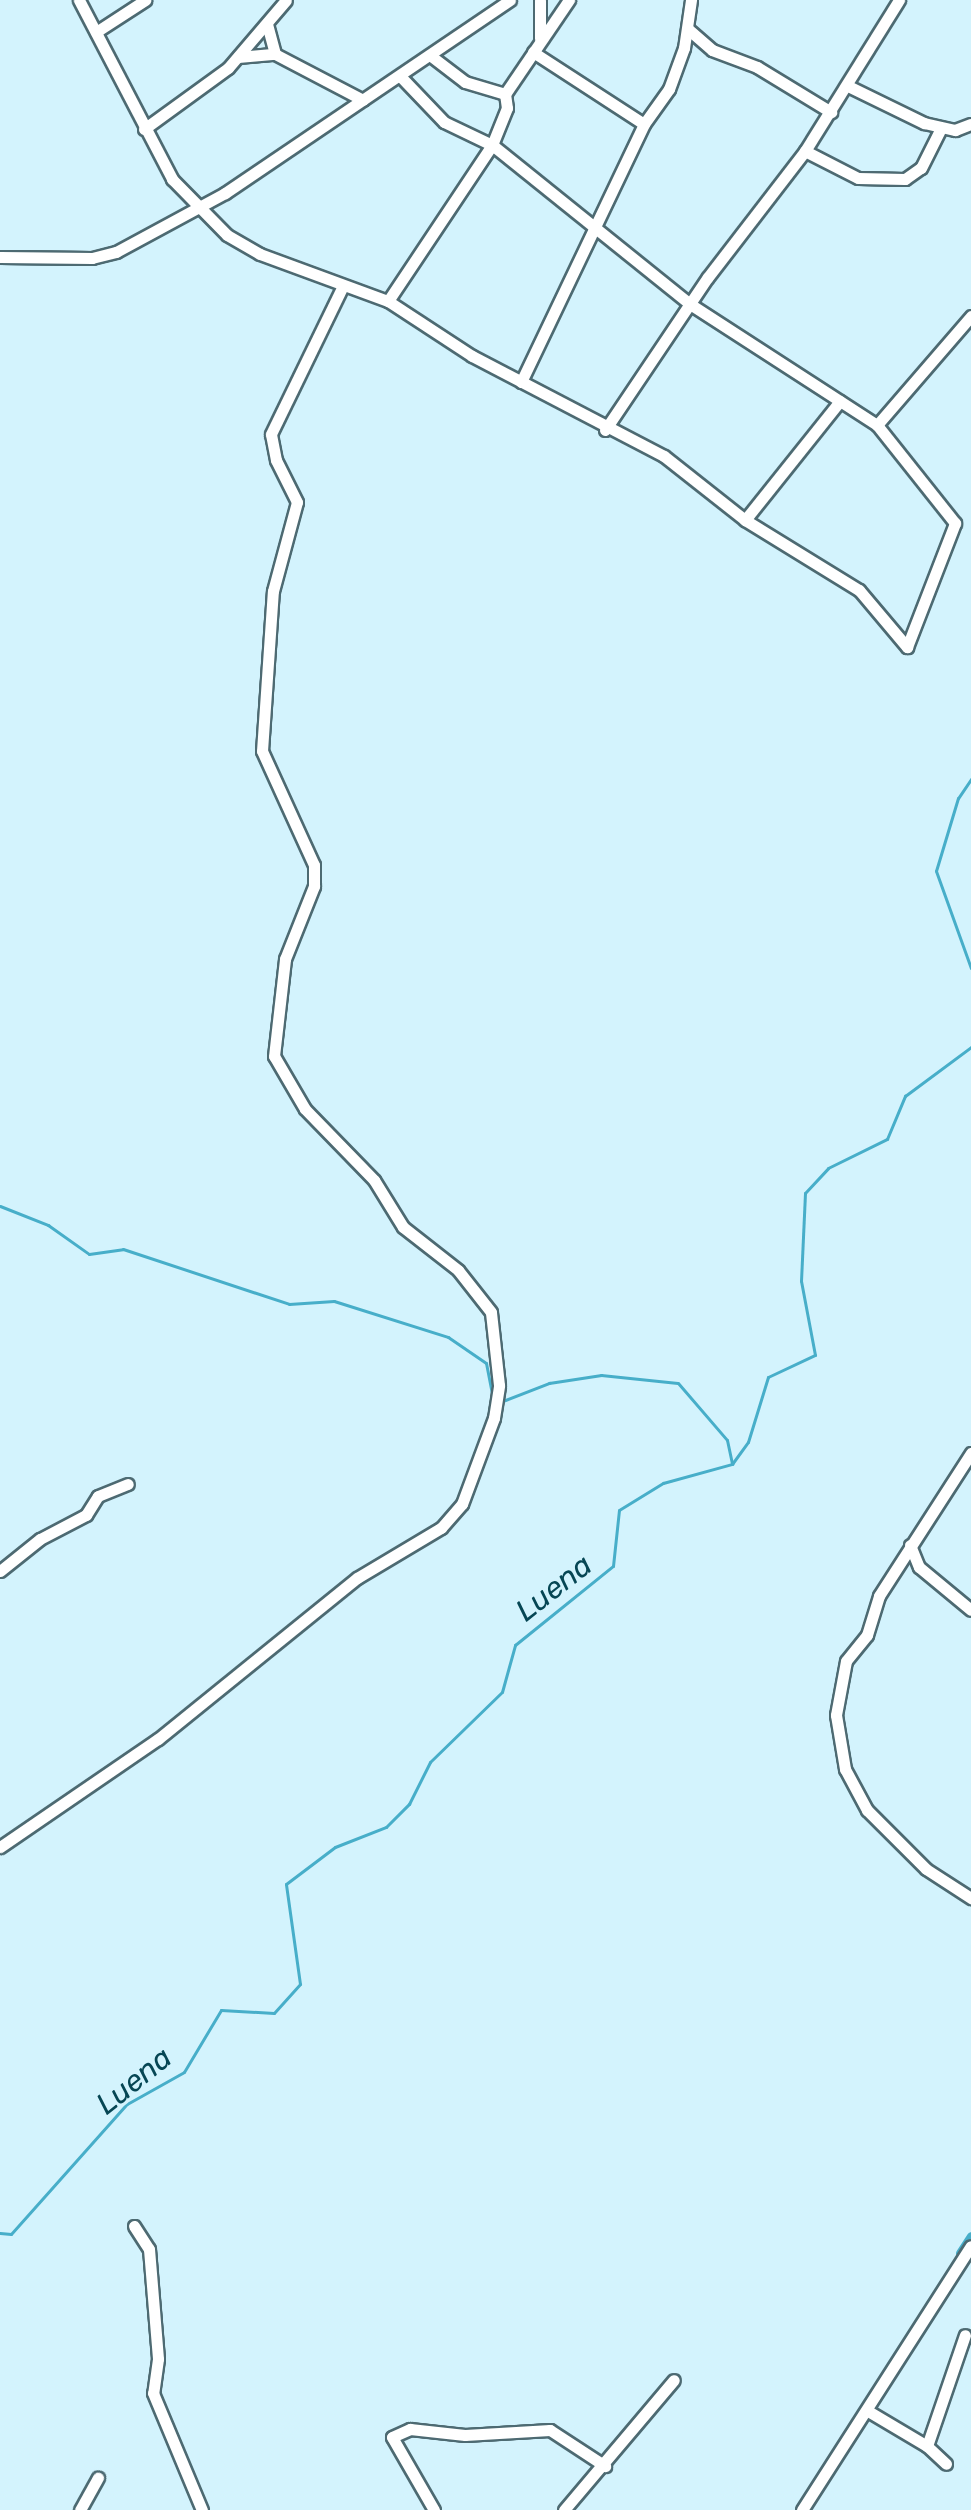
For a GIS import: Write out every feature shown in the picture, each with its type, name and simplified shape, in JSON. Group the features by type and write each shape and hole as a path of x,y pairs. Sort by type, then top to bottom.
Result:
{"street":[{"path":"79,0 144,129 197,210 245,246 388,301 605,430 664,456 745,520 859,590 907,647 955,523 877,425 690,304 598,226 492,145 444,122 408,91 400,76"},
{"path":"96,32 145,0"},
{"path":"144,129 238,57 286,0"},
{"path":"0,257 92,258 197,210 431,56 510,0"},
{"path":"540,0 540,39"},
{"path":"388,301 492,145 507,108 505,94 569,0"},
{"path":"521,382 644,124 669,89 688,29 691,0"},
{"path":"605,430 690,304 805,151 899,0"},
{"path":"267,24 275,54"},
{"path":"688,29 712,50 757,67 831,112"},
{"path":"533,52 644,124"},
{"path":"238,57 275,54 363,100"},
{"path":"431,56 465,82 505,94"},
{"path":"384,86 408,91"},
{"path":"848,86 941,128 971,124"},
{"path":"805,151 858,178 905,179 921,168 941,128"},
{"path":"0,1847 158,1739 357,1578 441,1528 462,1504 494,1418 499,1385 491,1312 458,1270 397,1220 374,1180 305,1109 274,1056 283,971 314,886 314,865 262,751 273,591 297,502 276,460 271,434 343,286"},
{"path":"877,425 971,316"},
{"path":"745,520 840,401"},
{"path":"971,1453 910,1545 843,1671 840,1744 867,1810 926,1869 971,1898"},
{"path":"0,1571 40,1539 86,1515 98,1496 128,1484"},
{"path":"910,1545 919,1567 971,1610"},
{"path":"134,2226 149,2249 158,2359 153,2393 202,2510"},
{"path":"802,2510 971,2246"},
{"path":"927,2446 965,2335"},
{"path":"564,2510 605,2466 674,2380"},
{"path":"868,2411 927,2446 946,2464"},
{"path":"434,2510 392,2437 410,2429 465,2435 550,2430 605,2466"},
{"path":"80,2510 98,2478"}],"waterway":[{"name":"Luena","path":"971,779 958,798 936,871 971,968"},
{"name":"Luena","path":"0,2233 11,2234 127,2104 184,2072 221,2010 274,2013 300,1984 286,1884 335,1847 386,1827 409,1804 430,1762 502,1692 515,1645 613,1566 619,1510 663,1483 732,1464 748,1442 768,1377 815,1355 801,1281 805,1193 828,1168 887,1139 905,1096 971,1047"},
{"path":"0,1206 48,1225 89,1254 123,1249 289,1304 334,1301 448,1337 486,1363 493,1398"},
{"path":"500,1402 549,1383 601,1375 678,1383 727,1440 732,1463"},
{"path":"960,2253 971,2236"}]}
